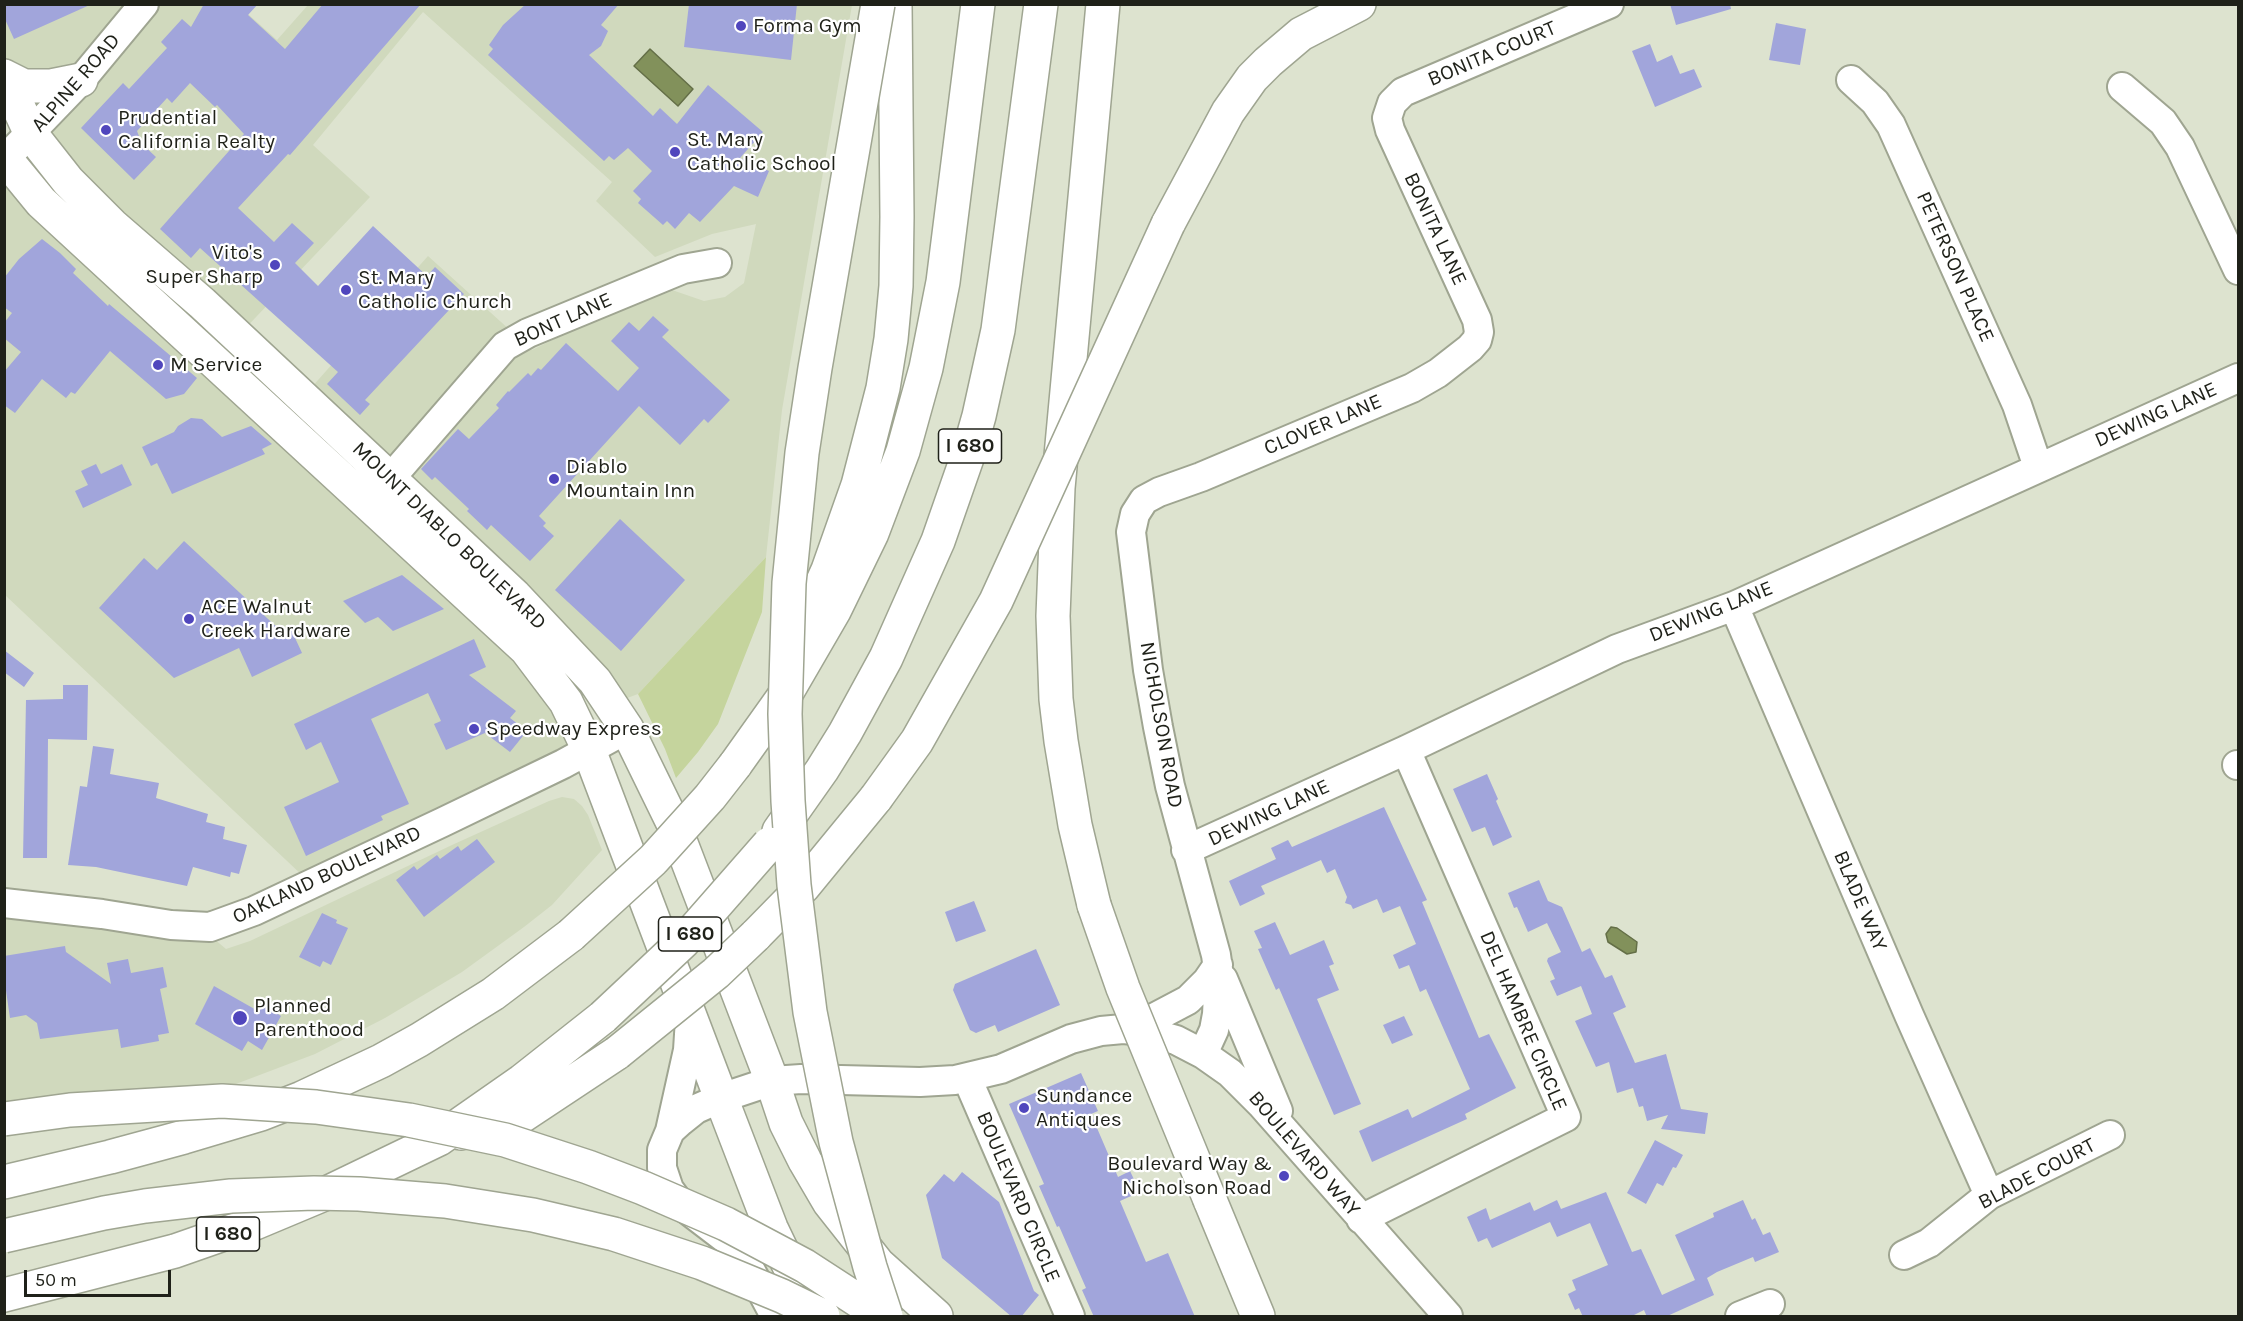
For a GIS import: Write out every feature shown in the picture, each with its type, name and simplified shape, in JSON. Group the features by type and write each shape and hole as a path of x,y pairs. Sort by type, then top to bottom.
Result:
{"main road":[{"path":"878,4 802,453 789,583 785,714 794,885 810,1012 836,1142 884,1317"},
{"path":"735,765 832,560 858,486 883,388 896,286 895,4"},
{"name":"I 680","path":"4,1182 121,1155 261,1114 341,1080 419,1041 493,994 571,935 653,860 710,797 787,692 834,611 872,533 903,451 926,368 943,282 978,4"},
{"name":"I 680","path":"4,1295 133,1263 216,1238 329,1192 439,1139 522,1081 603,1017 691,934 769,844 822,770 867,695 922,581 953,502 979,416 998,330 1041,4"},
{"path":"1103,4 1058,488 1053,616 1056,699 1075,825 1094,905 1123,988 1258,1317"},
{"path":"439,1139 522,1116 617,1053 716,973 755,936 803,887 876,798 916,741 953,680 996,601 1168,224 1228,112 1252,78 1276,54 1301,34 1359,4"},
{"path":"4,76 24,86 51,86 81,80"},
{"name":"MOUNT DIABLO BOULEVARD","path":"4,76 31,134 68,182 112,225 202,303 523,603 595,681 627,729 674,825 786,1123 805,1161 839,1215 878,1264 936,1317"},
{"name":"MOUNT DIABLO BOULEVARD","path":"5,158 41,202 526,649 566,702 590,750 771,1228 813,1317"},
{"path":"4,1119 80,1109 222,1101 316,1107 409,1120 505,1140 599,1171 726,1224 804,1266 884,1317"},
{"path":"4,1236 114,1211 231,1196 304,1193 358,1194 445,1201 533,1215 624,1237 742,1279 823,1317"}],"street":[{"name":"ALPINE ROAD","path":"5,158 31,134 81,80 144,4"},
{"name":"BONITA COURT","path":"1387,118 1392,103 1403,92 1609,4"},
{"name":"PETERSON PLACE","path":"1851,80 1875,102 1891,125 2017,405 2038,467"},
{"path":"2122,87 2163,122 2180,147 2238,270"},
{"name":"BONITA LANE","path":"1387,118 1390,130 1477,320 1479,332 1477,340"},
{"name":"BONT LANE","path":"368,504 505,346 528,333 683,269 717,263"},
{"name":"CLOVER LANE","path":"1159,492 1201,477 1412,388 1463,355 1477,340"},
{"name":"DEWING LANE","path":"1186,850 1406,750 1617,649 1734,606 2238,378"},
{"name":"NICHOLSON ROAD","path":"1159,492 1144,500 1135,514 1131,532 1148,670 1158,727 1186,850 1218,965 1288,1135"},
{"name":"BLADE WAY","path":"1734,606 1989,1196"},
{"name":"OAKLAND BOULEVARD","path":"4,903 102,914 171,925 210,927 254,911 453,817 590,750 627,729"},
{"name":"DEL HAMBRE CIRCLE","path":"1361,1219 1566,1117 1406,750"},
{"name":"NICHOLSON ROAD","path":"1203,1054 1214,1030 1217,1014 1220,988 1218,965"},
{"name":"BOULEVARD WAY","path":"1133,1029 1188,1000 1207,981 1218,965"},
{"path":"690,1018 688,1050 670,1131 662,1150 662,1168 669,1189 680,1204 714,1228 745,1260 775,1317"},
{"name":"BOULEVARD WAY","path":"670,1131 696,1109 772,1081 801,1079 932,1082 967,1078 1001,1069 1080,1036 1133,1029 1176,1040 1203,1054 1238,1080 1448,1317"},
{"name":"BOULEVARD CIRCLE","path":"967,1078 1070,1317"},
{"name":"BLADE COURT","path":"1904,1255 1929,1243 1989,1196 2110,1135"},
{"path":"1740,1317 1770,1304"}],"shaded area":[{"path":"4,5 238,5 277,40 308,5 852,5 782,410 766,557 638,694 611,704 303,397 428,256 532,350 581,326 672,290 704,301 725,297 744,283 756,224 712,234 655,257 596,201 612,182 423,12 313,145 370,197 238,336 31,134 80,80 5,76"},
{"path":"650,49 693,89 678,106 634,66"},
{"path":"4,157 526,649 589,750 304,877 5,595"},
{"path":"766,557 762,612 718,724 676,778 665,749 638,694"},
{"path":"562,797 574,799 582,806 602,850 552,905 524,927 462,972 385,1018 315,1054 220,1090 5,1106 4,903 200,927 226,949 250,941 452,845"},
{"path":"1611,927 1617,928 1637,942 1636,952 1627,954 1608,942 1606,934"}],"building":[{"path":"4,4 92,4 14,39 4,17"},
{"path":"204,4 258,4 248,15 285,49 323,4 421,4 290,155 288,154 238,208 274,242 292,223 314,243 295,263 318,286 373,226 427,276 435,267 464,294 365,400 370,404 360,415 327,384 338,372 200,248 191,258 160,229 244,134 217,105 215,107 190,83 172,103 167,98 137,131 142,144 156,157 134,180 81,128 123,83 129,89 167,48 161,42 182,19 191,27"},
{"name":"St. Mary Catholic School","path":"526,4 619,4 601,25 608,31 601,46 589,55 653,116 660,108 677,124 708,85 763,132 740,158 769,171 758,197 734,186 700,222 689,213 675,229 667,221 663,225 638,203 641,199 633,191 652,171 628,148 614,160 609,156 604,161 488,55 493,49 489,45 503,25"},
{"name":"Forma Gym","path":"689,4 797,4 791,60 684,47"},
{"path":"1670,4 1730,4 1731,9 1676,25"},
{"path":"1776,23 1806,29 1800,65 1769,60"},
{"path":"1650,44 1657,62 1672,55 1680,74 1694,69 1702,87 1655,107 1632,51"},
{"path":"42,239 76,269 73,273 108,306 109,304 197,378 184,394 166,399 110,351 75,394 71,392 66,398 42,379 15,413 4,405 4,372 21,352 4,338 4,323 12,313 4,307 4,278 19,259"},
{"path":"653,316 669,330 662,337 730,400 708,423 704,419 680,445 639,406 539,516 546,523 543,526 554,536 530,561 491,525 487,530 467,511 469,509 435,477 432,480 421,469 458,429 469,439 499,408 496,405 508,391 528,373 531,376 538,368 541,370 566,343 618,391 639,368 611,341 629,322 639,331"},
{"path":"191,418 202,419 222,437 251,426 272,444 262,449 265,454 172,494 157,463 151,466 142,447 174,432 178,426"},
{"path":"96,464 101,474 122,464 132,485 83,508 75,491 88,485 81,471"},
{"path":"620,519 685,580 621,651 555,590"},
{"name":"ACE Walnut Creek Hardware","path":"184,541 281,631 290,627 302,653 252,677 239,648 174,678 99,608 144,558 157,570"},
{"path":"402,575 444,609 393,631 378,617 365,623 343,601"},
{"path":"474,639 486,667 469,675 516,711 510,718 527,731 510,752 485,733 446,750 434,724 441,721 428,693 371,719 409,804 381,816 383,820 306,856 284,807 339,782 321,742 306,750 294,724"},
{"path":"4,650 34,673 24,687 4,672"},
{"path":"63,685 88,685 87,740 48,739 47,858 23,858 26,700 63,699"},
{"path":"93,746 114,749 110,774 159,783 156,798 208,814 206,822 225,827 223,839 247,845 239,874 231,872 230,877 193,867 187,886 96,867 68,865 80,786 87,787"},
{"path":"1487,774 1512,837 1493,846 1485,827 1472,832 1453,789"},
{"path":"1384,807 1427,900 1422,902 1479,1038 1489,1034 1516,1088 1465,1114 1467,1119 1372,1162 1359,1131 1408,1109 1412,1118 1470,1089 1426,989 1420,992 1409,965 1399,969 1393,955 1416,944 1400,906 1383,913 1377,899 1353,909 1351,905 1345,903 1347,897 1335,869 1327,873 1321,860 1261,886 1265,894 1240,906 1229,881 1276,859 1271,848 1288,840 1292,847"},
{"path":"477,839 495,862 424,917 396,880 414,866 417,870 437,855 440,859 458,846 461,851"},
{"path":"1539,880 1548,901 1562,907 1582,952 1590,948 1605,978 1612,975 1626,1007 1613,1013 1635,1063 1666,1054 1681,1109 1708,1113 1705,1134 1661,1129 1668,1115 1647,1121 1643,1106 1639,1107 1633,1088 1617,1093 1609,1062 1596,1067 1575,1021 1592,1014 1581,986 1557,996 1550,981 1555,979 1547,961 1548,958 1561,952 1547,923 1528,932 1508,893"},
{"path":"974,901 986,931 956,942 945,912"},
{"path":"322,913 348,928 331,965 323,961 320,967 299,957"},
{"path":"1275,922 1290,955 1324,940 1334,964 1329,966 1339,990 1317,999 1361,1104 1334,1115 1279,988 1276,990 1258,949 1262,948 1254,931"},
{"path":"65,946 66,952 111,984 107,963 128,959 131,973 163,967 167,987 160,989 169,1033 158,1035 159,1041 121,1048 118,1029 40,1039 37,1023 26,1015 10,1018 4,977 4,956"},
{"path":"1036,949 1060,1005 998,1032 995,1025 976,1033 970,1030 953,990 955,984"},
{"name":"Planned Parenthood","path":"214,986 258,1011 262,1004 281,1016 262,1050 248,1041 242,1051 195,1024"},
{"path":"1404,1016 1413,1035 1392,1044 1383,1025"},
{"path":"1081,1073 1098,1111 1091,1114 1118,1177 1130,1171 1140,1192 1120,1201 1146,1262 1168,1253 1195,1317 1094,1317 1082,1290 1086,1288 1039,1186 1044,1184 1009,1104"},
{"path":"1655,1140 1683,1155 1676,1168 1673,1167 1663,1186 1657,1183 1646,1204 1627,1193"},
{"path":"962,1172 999,1202 1034,1291 1039,1295 1021,1317 1012,1317 942,1258 926,1195 944,1174 954,1182"},
{"path":"1606,1192 1632,1252 1641,1249 1662,1295 1695,1280 1675,1235 1714,1217 1713,1213 1743,1200 1752,1220 1755,1218 1763,1235 1770,1232 1779,1252 1755,1262 1753,1257 1717,1272 1707,1278 1714,1295 1665,1317 1647,1317 1644,1310 1630,1317 1583,1317 1579,1308 1575,1310 1568,1294 1576,1290 1572,1280 1608,1265 1590,1223 1557,1237 1550,1222 1492,1248 1487,1238 1478,1242 1467,1217 1486,1208 1490,1220 1530,1202 1534,1211 1557,1200 1561,1209"}],"place":[{"name":"Forma Gym","path":"741,26"},
{"name":"Prudential California Realty","path":"106,130"},
{"name":"St. Mary Catholic School","path":"675,152"},
{"name":"Vito's Super Sharp","path":"275,265"},
{"name":"St. Mary Catholic Church","path":"346,290"},
{"name":"M Service","path":"158,365"},
{"name":"Diablo Mountain Inn","path":"554,479"},
{"name":"ACE Walnut Creek Hardware","path":"189,619"},
{"name":"Speedway Express","path":"474,729"},
{"name":"Planned Parenthood","path":"240,1018"},
{"name":"Sundance Antiques","path":"1024,1108"},
{"name":"Boulevard Way & Nicholson Road","path":"1284,1176"}]}
